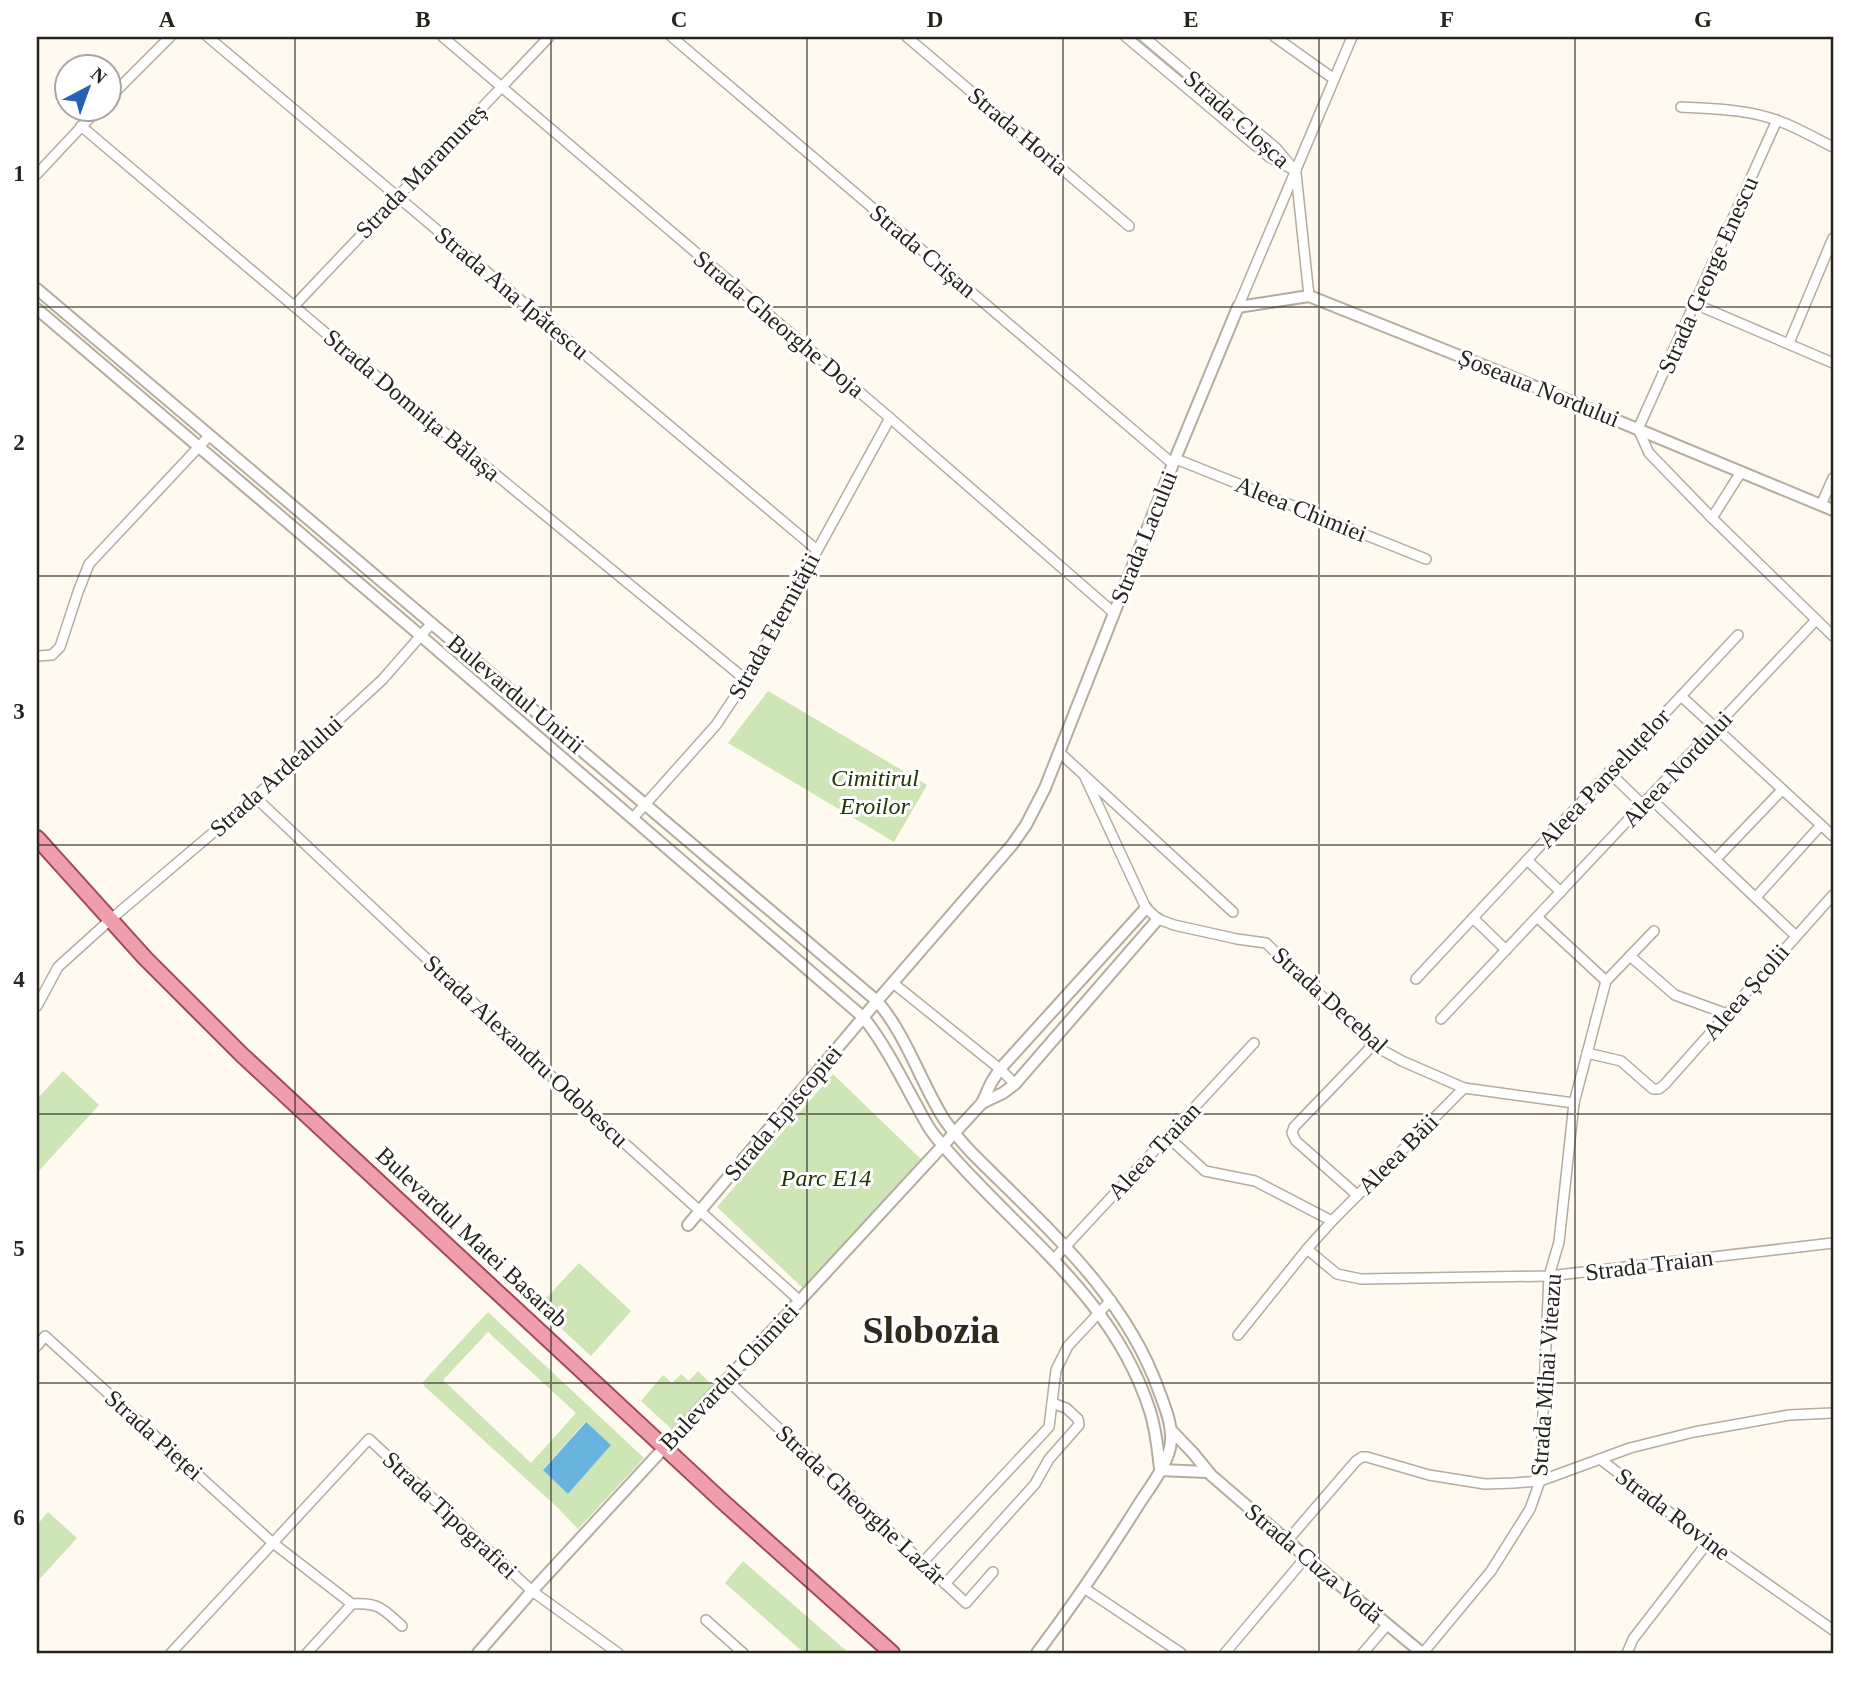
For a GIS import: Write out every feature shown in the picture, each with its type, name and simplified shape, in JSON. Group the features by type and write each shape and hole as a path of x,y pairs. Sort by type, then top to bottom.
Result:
{"main road":[{"name":"Bulevardul Matei Basarab","path":"37,838 110,920 241,1054 664,1447 892,1653"}],"street":[{"path":"122,85 170,37"},
{"name":"Strada Ana Ipătescu","path":"208,37 817,550"},
{"name":"Strada Gheorghe Doja","path":"443,37 1114,613"},
{"name":"Strada Maramureș","path":"294,306 549,37"},
{"name":"Strada Crișan","path":"672,37 1175,462"},
{"name":"Strada Horia","path":"906,37 1129,226"},
{"name":"Strada Cloșca","path":"1126,37 1269,157 1296,171"},
{"name":"Strada Cloșca","path":"1144,37 1276,148 1296,171"},
{"path":"1275,37 1334,79"},
{"name":"Strada Lacului","path":"877,1001 1012,845 1041,796 1238,307 1352,37"},
{"path":"1681,107 1755,114 1777,120 1833,147"},
{"name":"Strada George Enescu","path":"1638,429 1777,120"},
{"path":"37,174 85,122"},
{"name":"Strada Domnița Bălașa","path":"81,126 400,396 746,680"},
{"path":"1238,307 1309,296 1296,171"},
{"path":"1789,344 1833,238"},
{"name":"Bulevardul Unirii","path":"37,289 877,1001 895,1025 941,1115 954,1133 1066,1247 1111,1300 1150,1367 1166,1408 1171,1430"},
{"name":"Șoseaua Nordului","path":"1309,296 1833,510"},
{"path":"1695,304 1833,363"},
{"name":"Bulevardul Unirii","path":"37,309 863,1017 883,1044 929,1127 1054,1259 1099,1312 1139,1382 1155,1430 1160,1470"},
{"name":"Strada Eternității","path":"633,818 716,725 746,680 890,418"},
{"path":"1638,429 1649,453 1833,636"},
{"path":"37,656 57,652 89,564 209,436"},
{"name":"Aleea Chimiei","path":"1175,462 1426,559"},
{"path":"1712,518 1741,472"},
{"path":"1821,505 1833,478"},
{"name":"Aleea Nordului","path":"1441,1019 1816,620"},
{"name":"Strada Ardealului","path":"37,1006 58,967 255,797 382,680 432,623"},
{"name":"Aleea Panseluțelor","path":"1416,979 1738,635"},
{"name":"Aleea Panseluțelor","path":"1681,696 1833,836"},
{"name":"Strada Decebal","path":"1059,752 1233,912"},
{"path":"1609,772 1716,859 1796,936"},
{"name":"Strada Decebal","path":"1085,777 1146,908 1158,919 1174,925 1266,943 1373,1045 1402,1062 1464,1087 1574,1103"},
{"path":"1716,859 1782,790"},
{"name":"Strada Alexandru Odobescu","path":"255,797 582,1105 799,1300"},
{"path":"1756,897 1821,825"},
{"name":"Aleea Panseluțelor","path":"1527,860 1561,892"},
{"name":"Aleea Școlii","path":"1587,1053 1621,1061 1653,1089 1659,1089 1833,895"},
{"name":"Bulevardul Chimiei","path":"478,1653 982,1103 1000,1069 1146,908"},
{"path":"1537,917 1606,981 1654,931"},
{"path":"1473,918 1506,950"},
{"name":"Bulevardul Chimiei","path":"982,1103 1015,1084 1158,919"},
{"path":"1630,956 1675,995 1727,1014"},
{"name":"Strada Mihai Viteazu","path":"1422,1653 1491,1572 1530,1509 1540,1481 1549,1276 1559,1242 1574,1103 1606,981"},
{"path":"893,983 1015,1084"},
{"name":"Strada Episcopiei","path":"688,1225 877,1001"},
{"name":"Aleea Traian","path":"1054,1259 1255,1043"},
{"path":"1357,1195 1296,1141 1292,1133 1294,1127 1373,1045"},
{"name":"Aleea Băii","path":"1238,1335 1332,1221 1464,1087"},
{"path":"1168,1137 1205,1171 1255,1181 1332,1221"},
{"name":"Strada Traian","path":"1307,1249 1327,1268 1348,1277 1549,1276 1833,1243"},
{"path":"923,1562 1049,1427 1056,1370 1068,1346 1111,1300"},
{"name":"Strada Pieței","path":"37,1346 45,1336 273,1543"},
{"name":"Strada Gheorghe Lazăr","path":"727,1380 966,1603 993,1572"},
{"path":"945,1584 1035,1484 1049,1459 1079,1424 1071,1412 1052,1402"},
{"path":"1600,1460 1630,1448 1694,1432 1789,1415 1833,1413"},
{"path":"1037,1653 1084,1588 1160,1470 1169,1452 1171,1430"},
{"name":"Strada Cuza Vodă","path":"1171,1430 1193,1452 1207,1472 1422,1653"},
{"name":"Strada Tipografiei","path":"273,1543 369,1440 532,1591 617,1653"},
{"name":"Strada Rovine","path":"1287,1541 1362,1457 1429,1475 1485,1483 1540,1481 1600,1460 1708,1542 1833,1630"},
{"path":"1160,1470 1207,1472"},
{"path":"1627,1653 1633,1639 1708,1542"},
{"path":"171,1653 273,1543 352,1604"},
{"path":"1225,1653 1306,1557"},
{"path":"1084,1588 1181,1653"},
{"path":"307,1653 352,1604 369,1602 380,1606 402,1626"},
{"path":"706,1620 743,1653"},
{"path":"1363,1653 1387,1625"}],"green space":[{"name":"Cimitirul Eroilor","path":"768,691 927,785 894,842 728,743"},
{"path":"63,1071 99,1105 37,1173 37,1099"},
{"name":"Parc E14","path":"833,1074 925,1163 807,1292 717,1207"},
{"path":"579,1263 631,1311 591,1356 538,1307"},
{"path":"488,1312 644,1458 578,1529 423,1385 429,1383 421,1384","holes":["488,1332 576,1413 531,1463 443,1380","585,1422 611,1445 568,1494 543,1469"]},
{"path":"698,1371 717,1390 677,1434 641,1401 663,1375 672,1383 681,1374 689,1381"},
{"path":"48,1512 77,1538 37,1582 37,1525"},
{"path":"743,1561 849,1653 804,1653 725,1583"}],"water":[{"path":"586,1422 611,1445 568,1494 543,1470"}],"district":[{"name":"Slobozia","path":"931,1330"}]}
